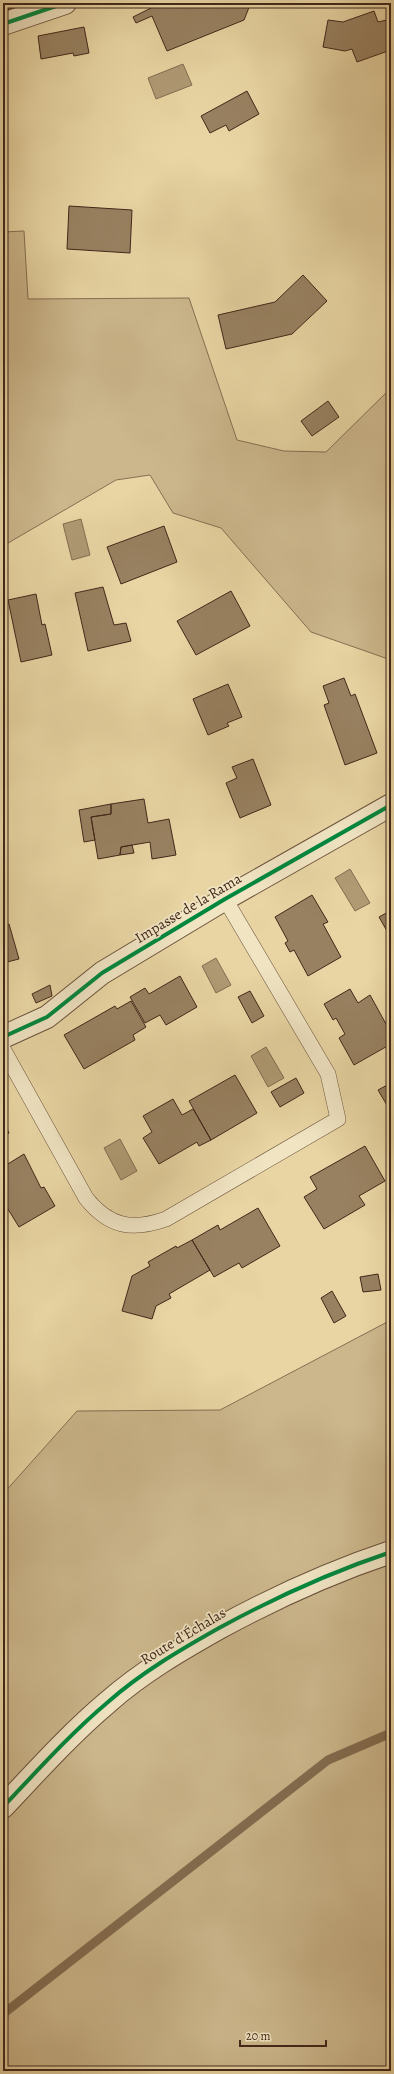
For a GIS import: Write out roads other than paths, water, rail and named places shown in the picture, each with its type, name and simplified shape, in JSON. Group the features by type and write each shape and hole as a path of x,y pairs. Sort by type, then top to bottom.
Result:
{"street":[{"path":"3,24 65,3"},
{"name":"Impasse de la Rama","path":"3,1037 47,1017 102,973 225,899 391,805"},
{"name":"Route d'Échalas","path":"3,1807 108,1701 142,1675 183,1648 245,1614 339,1571 391,1552"}],"lane":[{"path":"3,1049 86,1198 95,1210 106,1218 120,1223 135,1226 150,1224 166,1219 338,1119 328,1074 225,899"}],"waterway":[{"path":"3,2014 328,1760 391,1733"},
{"path":"3,2029 4,2013"}]}
